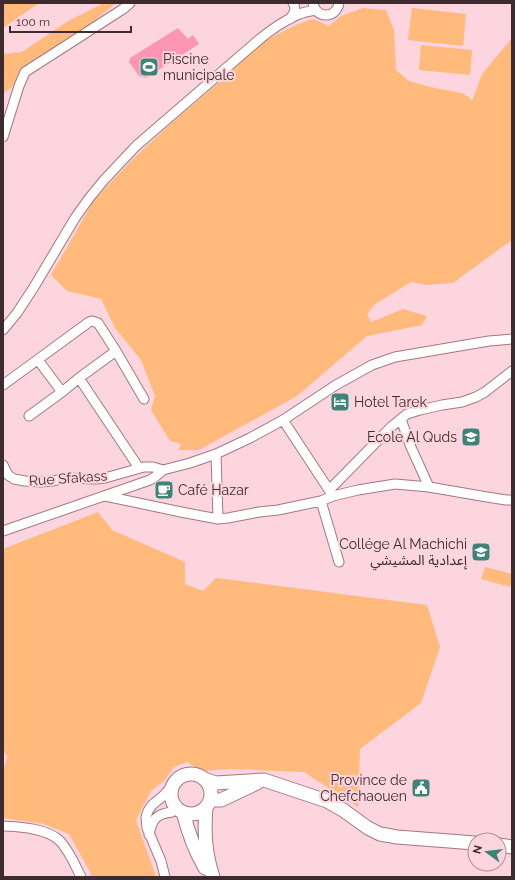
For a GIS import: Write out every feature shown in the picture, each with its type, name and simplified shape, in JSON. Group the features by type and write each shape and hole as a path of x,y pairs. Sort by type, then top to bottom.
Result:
{"street":[{"path":"3,137 25,72 130,3"},
{"path":"290,19 296,7 293,3"},
{"path":"3,330 17,313 38,282 75,218 115,167 142,141 276,27 296,15 315,7 320,14 330,14 338,7 338,3"},
{"path":"3,385 92,321 98,322 144,399"},
{"path":"3,531 150,480 163,470 216,454 283,420 336,385 372,365 396,357 489,341 512,339"},
{"path":"29,416 116,350"},
{"path":"38,360 62,392"},
{"path":"105,495 218,519 278,510 321,501 391,427 407,414 442,405 462,402 476,397 485,392 512,371"},
{"path":"79,378 139,468"},
{"path":"400,419 429,487"},
{"path":"283,420 331,492"},
{"path":"216,454 218,519"},
{"name":"Rue Sfakass","path":"3,468 8,475 14,479 25,482 53,481 65,478 105,478 151,466 163,470"},
{"path":"331,492 358,490 395,484 429,487 512,500"},
{"path":"321,501 339,562"},
{"path":"165,877 161,861 149,835 146,825 146,817 152,805 163,796 180,776 187,774 193,774 216,783 264,780 327,801 343,810 368,828 380,834 467,843"},
{"path":"204,779 208,784 211,794 205,825 206,852 211,877"},
{"path":"149,835 152,824 156,818 162,814 179,810 189,814 195,814 201,811 208,804 221,800 264,780"},
{"path":"172,786 172,803 179,810 197,853 211,877"},
{"path":"3,826 31,828 59,840 72,858 81,877"}],"shaded area":[{"path":"3,3 39,3 3,28"},
{"path":"104,3 116,3 3,94 3,54 22,52 68,21"},
{"path":"363,8 386,10 394,30 396,70 409,81 430,87 462,93 472,101 482,74 512,38 512,241 453,283 427,285 411,282 375,304 367,314 371,322 403,309 427,316 422,325 367,336 297,396 199,450 178,450 181,444 170,441 151,410 155,396 141,360 115,328 101,299 67,291 51,275 94,200 135,157 177,118 223,79 262,42 296,25 313,19 329,26 341,16"},
{"path":"412,8 466,14 463,46 408,40"},
{"path":"178,28 188,39 193,35 199,44 146,78 139,76 129,62 130,58"},
{"path":"421,45 472,50 470,75 419,70"},
{"path":"98,512 112,530 185,562 185,584 203,591 216,578 427,605 440,647 421,703 360,749 358,807 304,772 232,769 201,771 187,762 174,767 164,781 151,791 136,820 156,877 91,877 90,872 69,834 44,824 3,818 3,772 7,757 3,750 3,549"},
{"path":"485,567 512,574 510,587 481,579"}],"place":[{"name":"Piscine municipale","path":"149,67"},
{"name":"Hotel Tarek","path":"340,402"},
{"name":"Ecole Al Quds","path":"471,437"},
{"name":"Café Hazar","path":"164,490"},
{"name":"Collége Al Machichi إعدادية المشيشي","path":"481,552"},
{"name":"Province de Chefchaouen","path":"421,788"}]}
